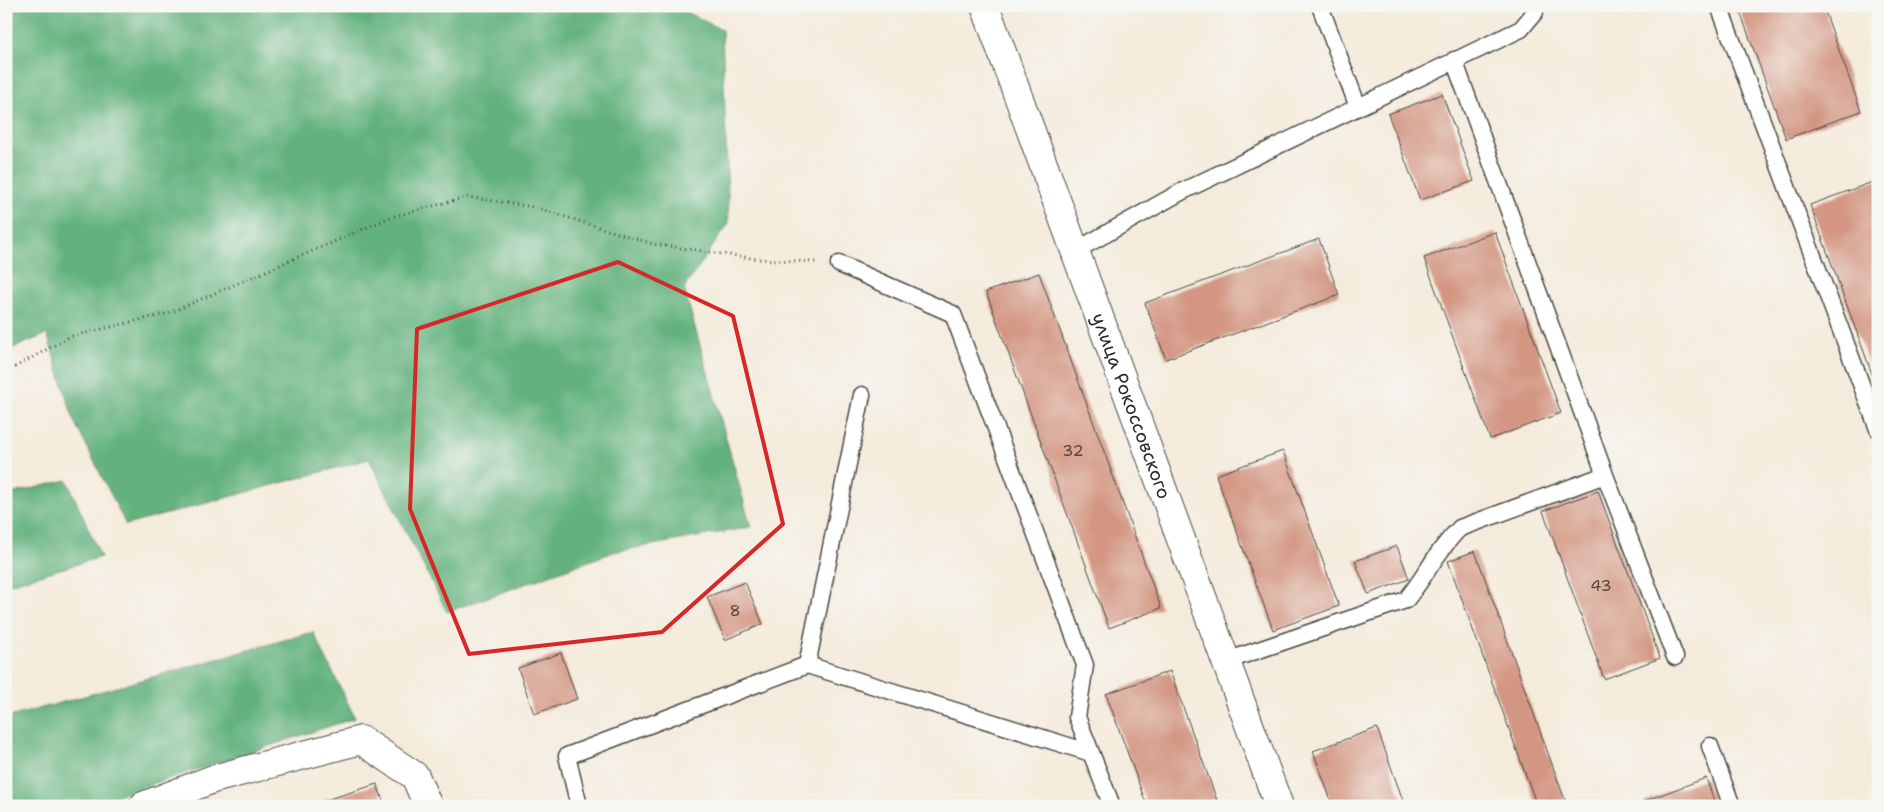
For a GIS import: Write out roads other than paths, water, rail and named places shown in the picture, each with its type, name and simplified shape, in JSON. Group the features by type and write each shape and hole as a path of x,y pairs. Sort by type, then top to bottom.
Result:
{"street":[{"name":"улица Рокоссовского","path":"985,6 1279,806"},
{"path":"143,806 213,779 361,740 415,776 428,806"}],"lane":[{"path":"1320,6 1358,107"},
{"path":"1075,251 1181,192 1521,28 1535,12 1535,6"},
{"path":"1719,6 1878,430"},
{"path":"1454,60 1604,475 1675,657"},
{"path":"839,264 953,314 1085,665 1077,717 1112,806"},
{"path":"806,665 862,395"},
{"path":"1226,661 1406,600 1422,581 1443,545 1460,528 1604,475"},
{"path":"579,806 567,756 806,665 1091,752"},
{"path":"1710,746 1732,806"}]}
